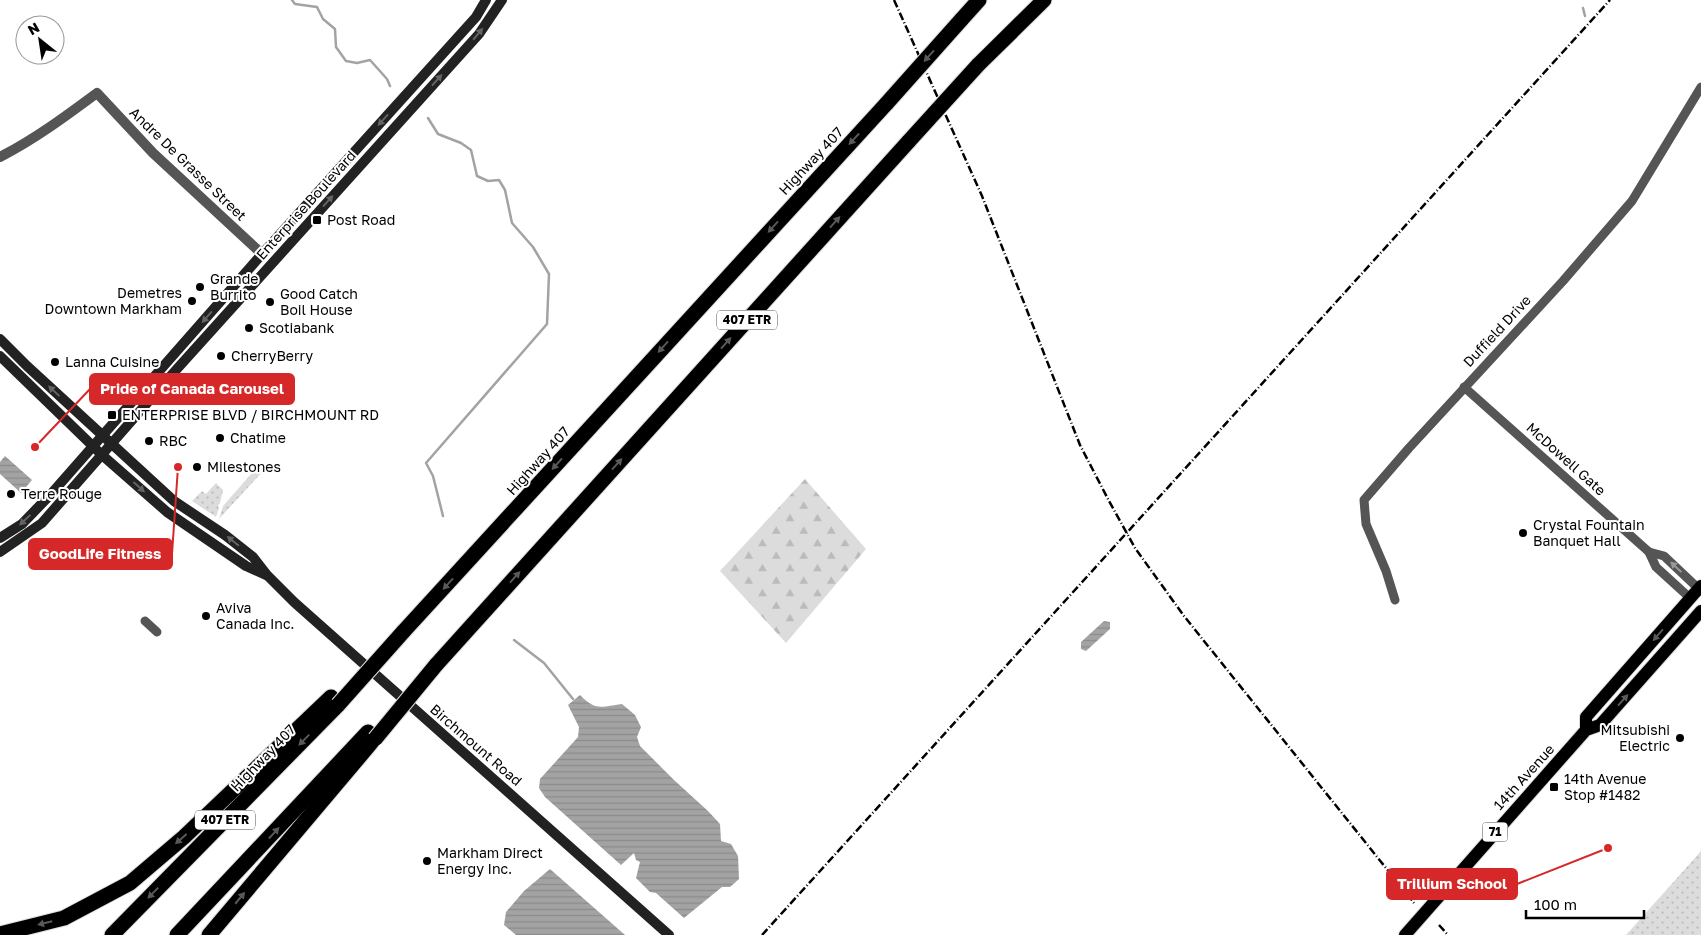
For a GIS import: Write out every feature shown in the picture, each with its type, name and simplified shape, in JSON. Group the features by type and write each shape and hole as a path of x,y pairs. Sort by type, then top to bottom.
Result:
{"highway":[{"name":"Highway 407","path":"112,935 403,632 887,103 978,0"},
{"name":"407 ETR","path":"177,935 372,735 1037,0"},
{"path":"978,65 1044,0"},
{"path":"0,934 64,918 130,883 335,701"},
{"path":"209,935 372,735"}],"main road":[{"name":"Enterprise Boulevard","path":"0,538 22,524 94,446 262,254 476,17 486,0"},
{"name":"Enterprise Boulevard","path":"0,552 42,523 272,263 479,34 502,0"},
{"name":"Birchmount Road","path":"0,339 174,501 225,535 253,557 267,575 294,602 669,935"},
{"name":"Birchmount Road","path":"0,356 102,455 167,512 246,566 267,575"},
{"name":"14th Avenue","path":"1586,730 1586,717 1698,591"},
{"name":"14th Avenue","path":"1406,935 1586,730 1600,725 1701,611"}],"street":[{"name":"Duffield Drive","path":"1395,600 1386,570 1366,524 1364,500 1464,387 1563,281 1632,201 1701,87"},
{"name":"Andre De Grasse Street","path":"0,157 57,123 98,93 153,153 262,254"},
{"path":"262,254 272,263"},
{"name":"McDowell Gate","path":"1464,387 1649,552 1656,567 1698,591"},
{"name":"McDowell Gate","path":"1649,552 1664,556 1698,591"},
{"path":"146,621 157,632"}],"green space":[{"path":"260,464 265,469 219,519 223,506"},
{"path":"805,479 866,549 786,643 720,571"},
{"path":"216,483 223,490 216,517 192,501 202,491 206,494"},
{"path":"1701,851 1701,935 1626,935 1694,859"}],"shaded area":[{"path":"5,456 32,480 21,493 0,474 0,462"},
{"path":"1104,621 1110,622 1110,629 1086,651 1081,649 1081,642"},
{"path":"580,695 590,704 599,707 622,704 635,715 641,727 637,737 640,746 720,824 721,841 731,844 738,856 739,879 730,887 722,887 684,918 656,893 650,892 636,878 640,862 636,860 634,853 621,865 545,797 539,788 540,779 578,737 579,727 568,705"},
{"path":"550,869 625,935 516,935 504,925 506,912 524,891"}],"waterway":[{"path":"292,0 295,4 317,7 323,19 335,29 336,47 346,61 357,63 370,60 387,79 390,86"},
{"path":"1583,8 1585,16"},
{"path":"428,118 438,134 461,143 471,150 477,176 488,181 499,180 505,190 512,223 533,247 549,274 547,324 426,463 433,476 443,516"},
{"path":"514,640 544,663 573,699"}],"railway":[{"path":"894,0 982,196 1080,445 1135,548 1184,616 1414,903"},
{"path":"762,935 1610,0"},
{"path":"1439,925 1448,935"}],"place":[{"name":"Post Road","path":"317,220"},
{"name":"Grande Burrito","path":"200,287"},
{"name":"Demetres Downtown Markham","path":"192,301"},
{"name":"Good Catch Boil House","path":"270,302"},
{"name":"Scotiabank","path":"249,328"},
{"name":"CherryBerry","path":"221,356"},
{"name":"Lanna Cuisine","path":"55,362"},
{"name":"ENTERPRISE BLVD / BIRCHMOUNT RD","path":"112,415"},
{"name":"Chatime","path":"220,438"},
{"name":"RBC","path":"149,441"},
{"name":"Pride of Canada Carousel","path":"35,447"},
{"name":"GoodLife Fitness","path":"178,467"},
{"name":"Milestones","path":"197,467"},
{"name":"Terre Rouge","path":"11,494"},
{"name":"Crystal Fountain Banquet Hall","path":"1523,533"},
{"name":"Aviva Canada Inc.","path":"206,616"},
{"name":"Mitsubishi Electric","path":"1680,738"},
{"name":"14th Avenue Stop #1482","path":"1554,787"},
{"name":"Trillium School","path":"1608,848"},
{"name":"Markham Direct Energy Inc.","path":"427,861"}]}
